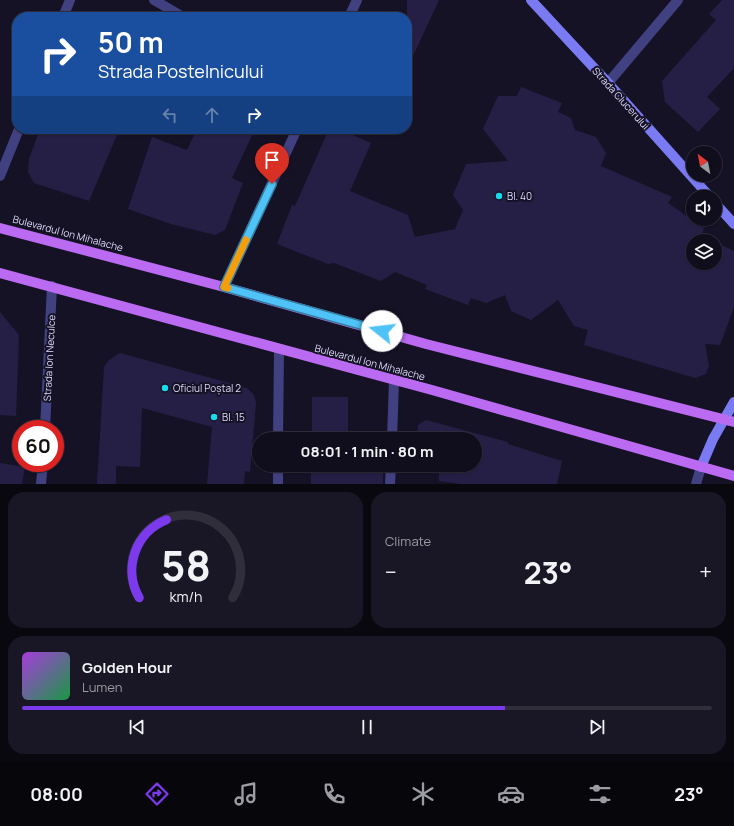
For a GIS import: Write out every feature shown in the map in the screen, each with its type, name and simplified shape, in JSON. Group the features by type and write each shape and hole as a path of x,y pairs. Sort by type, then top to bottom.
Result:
{"main road":[{"name":"Bulevardul Ion Mihalache","path":"0,228 224,287 426,344 734,422"},
{"name":"Bulevardul Ion Mihalache","path":"0,273 394,380 734,476"}],"street":[{"path":"65,12 70,0"},
{"path":"154,0 175,12"},
{"path":"351,12 357,0"},
{"name":"Strada Clucerului","path":"531,0 704,190"},
{"path":"608,83 678,0"},
{"path":"0,176 17,134"},
{"path":"224,287 295,134"},
{"path":"722,211 734,224"},
{"name":"Strada Ion Neculce","path":"45,420 52,286"},
{"path":"278,432 279,350"},
{"path":"392,432 394,380"},
{"path":"696,484 701,467 713,439 734,402"},
{"path":"41,484 42,472"},
{"path":"278,472 278,484"},
{"path":"390,484 391,472"}],"building":[{"path":"407,0 439,0 412,58 412,12 407,12"},
{"path":"722,0 734,0 734,68 707,97 720,109 698,132 665,102 662,81 716,20 709,14"},
{"path":"521,87 562,103 558,112 571,118 575,130 596,137 606,153 601,166 672,197 668,203 686,216 686,226 701,226 704,228 702,234 686,234 686,270 722,270 722,245 734,251 734,307 720,345 705,344 709,366 706,374 695,378 584,345 588,330 574,326 558,300 531,320 511,311 505,295 486,303 471,298 468,305 425,289 427,285 395,272 381,281 334,263 328,264 277,244 292,205 295,206 327,134 350,134 371,143 350,191 408,215 415,237 455,229 463,210 453,195 466,164 508,161 483,129 498,96 517,96"},
{"path":"38,134 117,134 89,201 34,183 28,172 29,159"},
{"path":"195,134 253,134 232,178 243,183 225,230 215,235 171,224 128,209 152,137 187,150"},
{"path":"0,312 19,335 16,416 0,415"},
{"name":"Bl. 15","path":"120,353 247,388 254,395 256,403 253,432 252,432 250,472 245,471 244,484 207,484 212,427 142,408 140,467 116,466 116,484 97,484 104,367 109,360"},
{"path":"312,397 348,397 348,432 312,432"},
{"path":"426,420 471,432 418,432 418,425"},
{"path":"482,435 508,442 508,444 562,461 557,484 460,484 439,481 439,472 482,472"},
{"path":"0,463 12,465 12,472 24,472 22,484 0,484"},
{"path":"311,472 383,472 383,484 311,484"}],"slow traffic":[{"path":"228,288 224,287 246,240"}],"place":[{"name":"Bl. 40","path":"499,196"},
{"name":"Oficiul Poștal 2","path":"165,388"},
{"name":"Bl. 15","path":"214,417"}],"route":[{"path":"272,184 224,287 382,331"}]}
